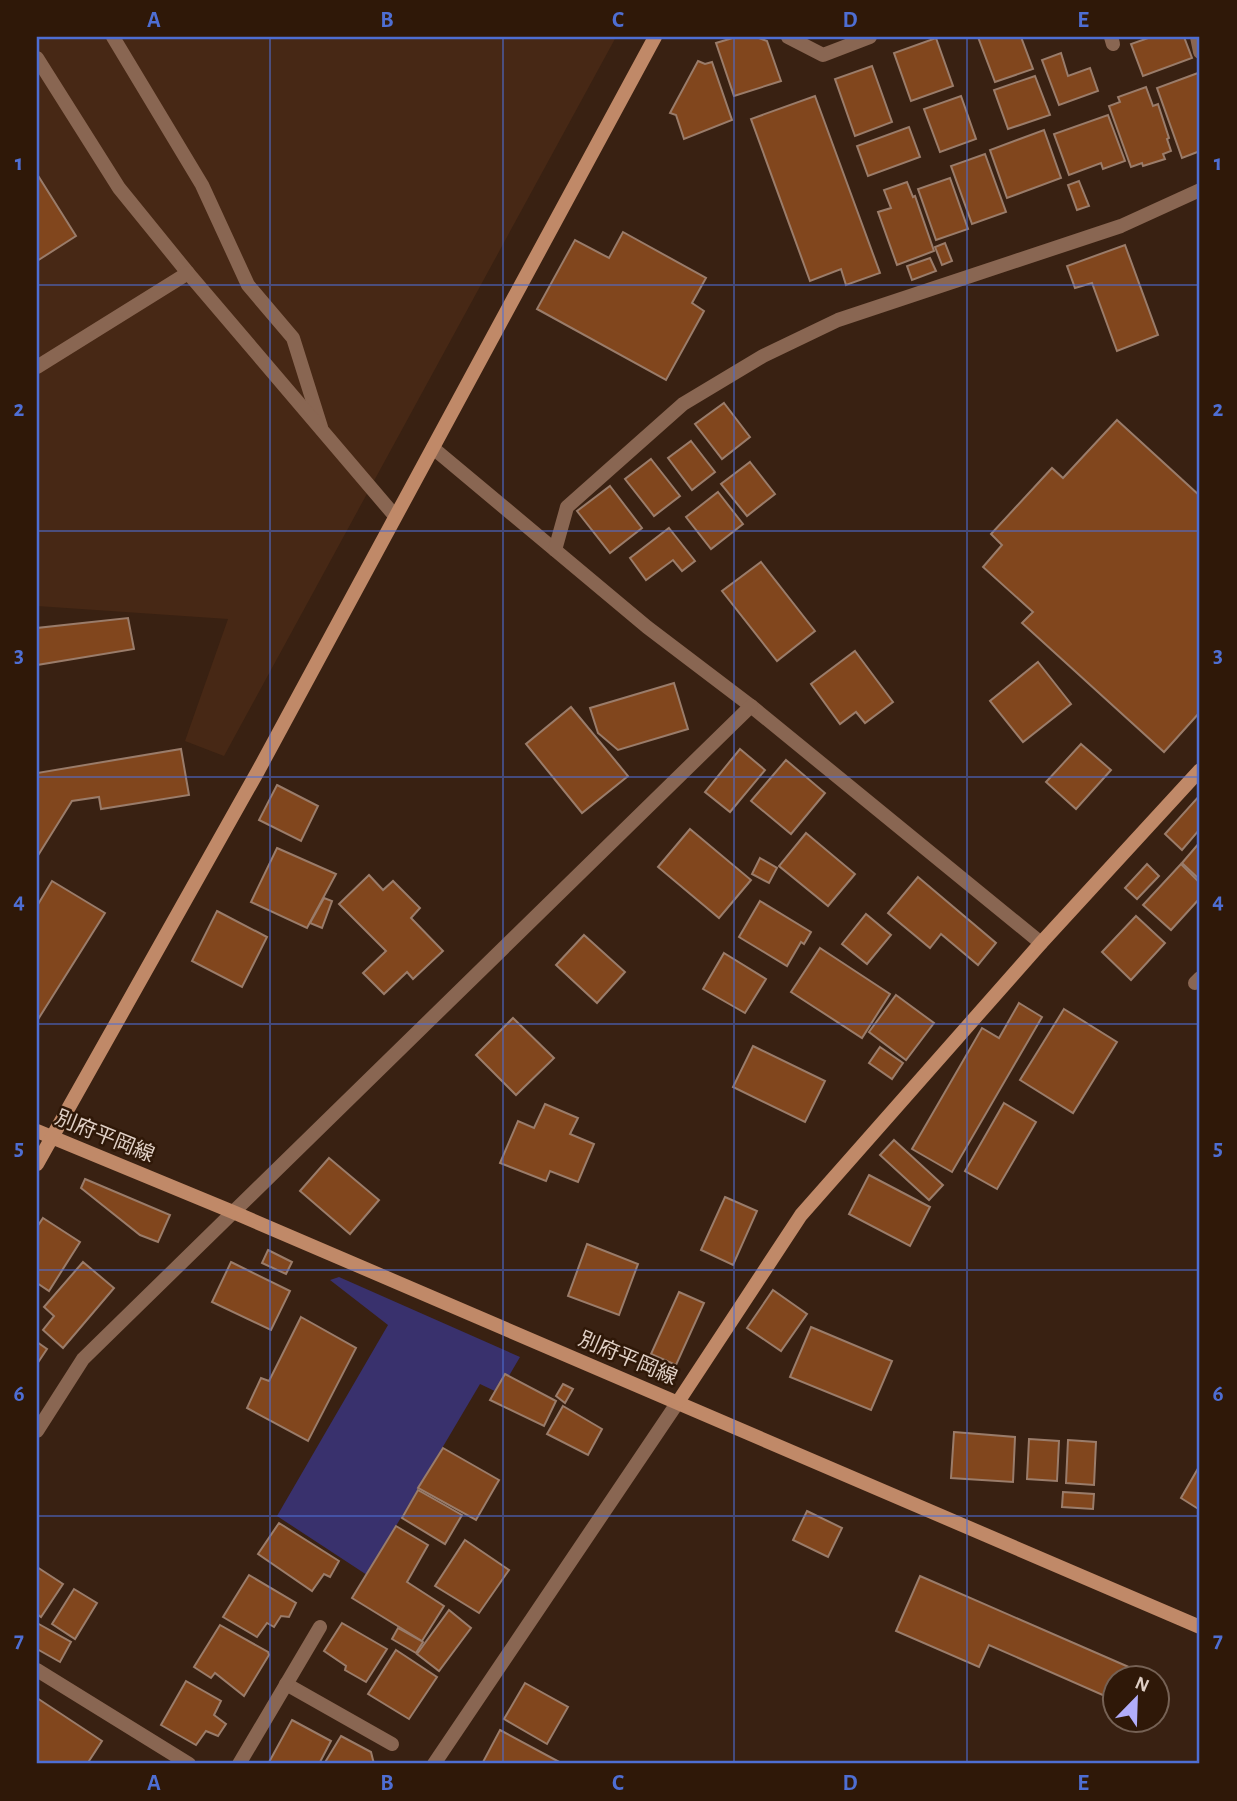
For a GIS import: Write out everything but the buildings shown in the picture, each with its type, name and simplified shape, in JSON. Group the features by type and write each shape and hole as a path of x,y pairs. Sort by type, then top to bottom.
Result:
{"street":[{"path":"113,37 202,186 248,285 293,338 323,433"},
{"path":"37,1164 258,772 655,37"},
{"path":"788,37 822,55 870,37"},
{"path":"1197,37 1200,52"},
{"path":"37,58 120,188 188,273 395,516"},
{"path":"555,550 567,507 683,404 763,356 838,320 1121,226 1200,190"},
{"path":"37,367 188,273"},
{"path":"433,448 647,627 751,706 1041,943"},
{"path":"37,1431 83,1359 751,706"},
{"path":"434,1764 801,1214 1041,943 1200,770"},
{"name":"別府平岡線","path":"37,1131 233,1212 1200,1627"},
{"path":"239,1764 320,1627"},
{"path":"37,1670 188,1764"},
{"path":"286,1684 392,1744"}],"shaded area":[{"path":"37,37 616,37 224,756 185,741 228,619 37,606"},
{"path":"339,1277 520,1357 499,1393 480,1384 367,1575 277,1516 388,1325 330,1280"}]}
